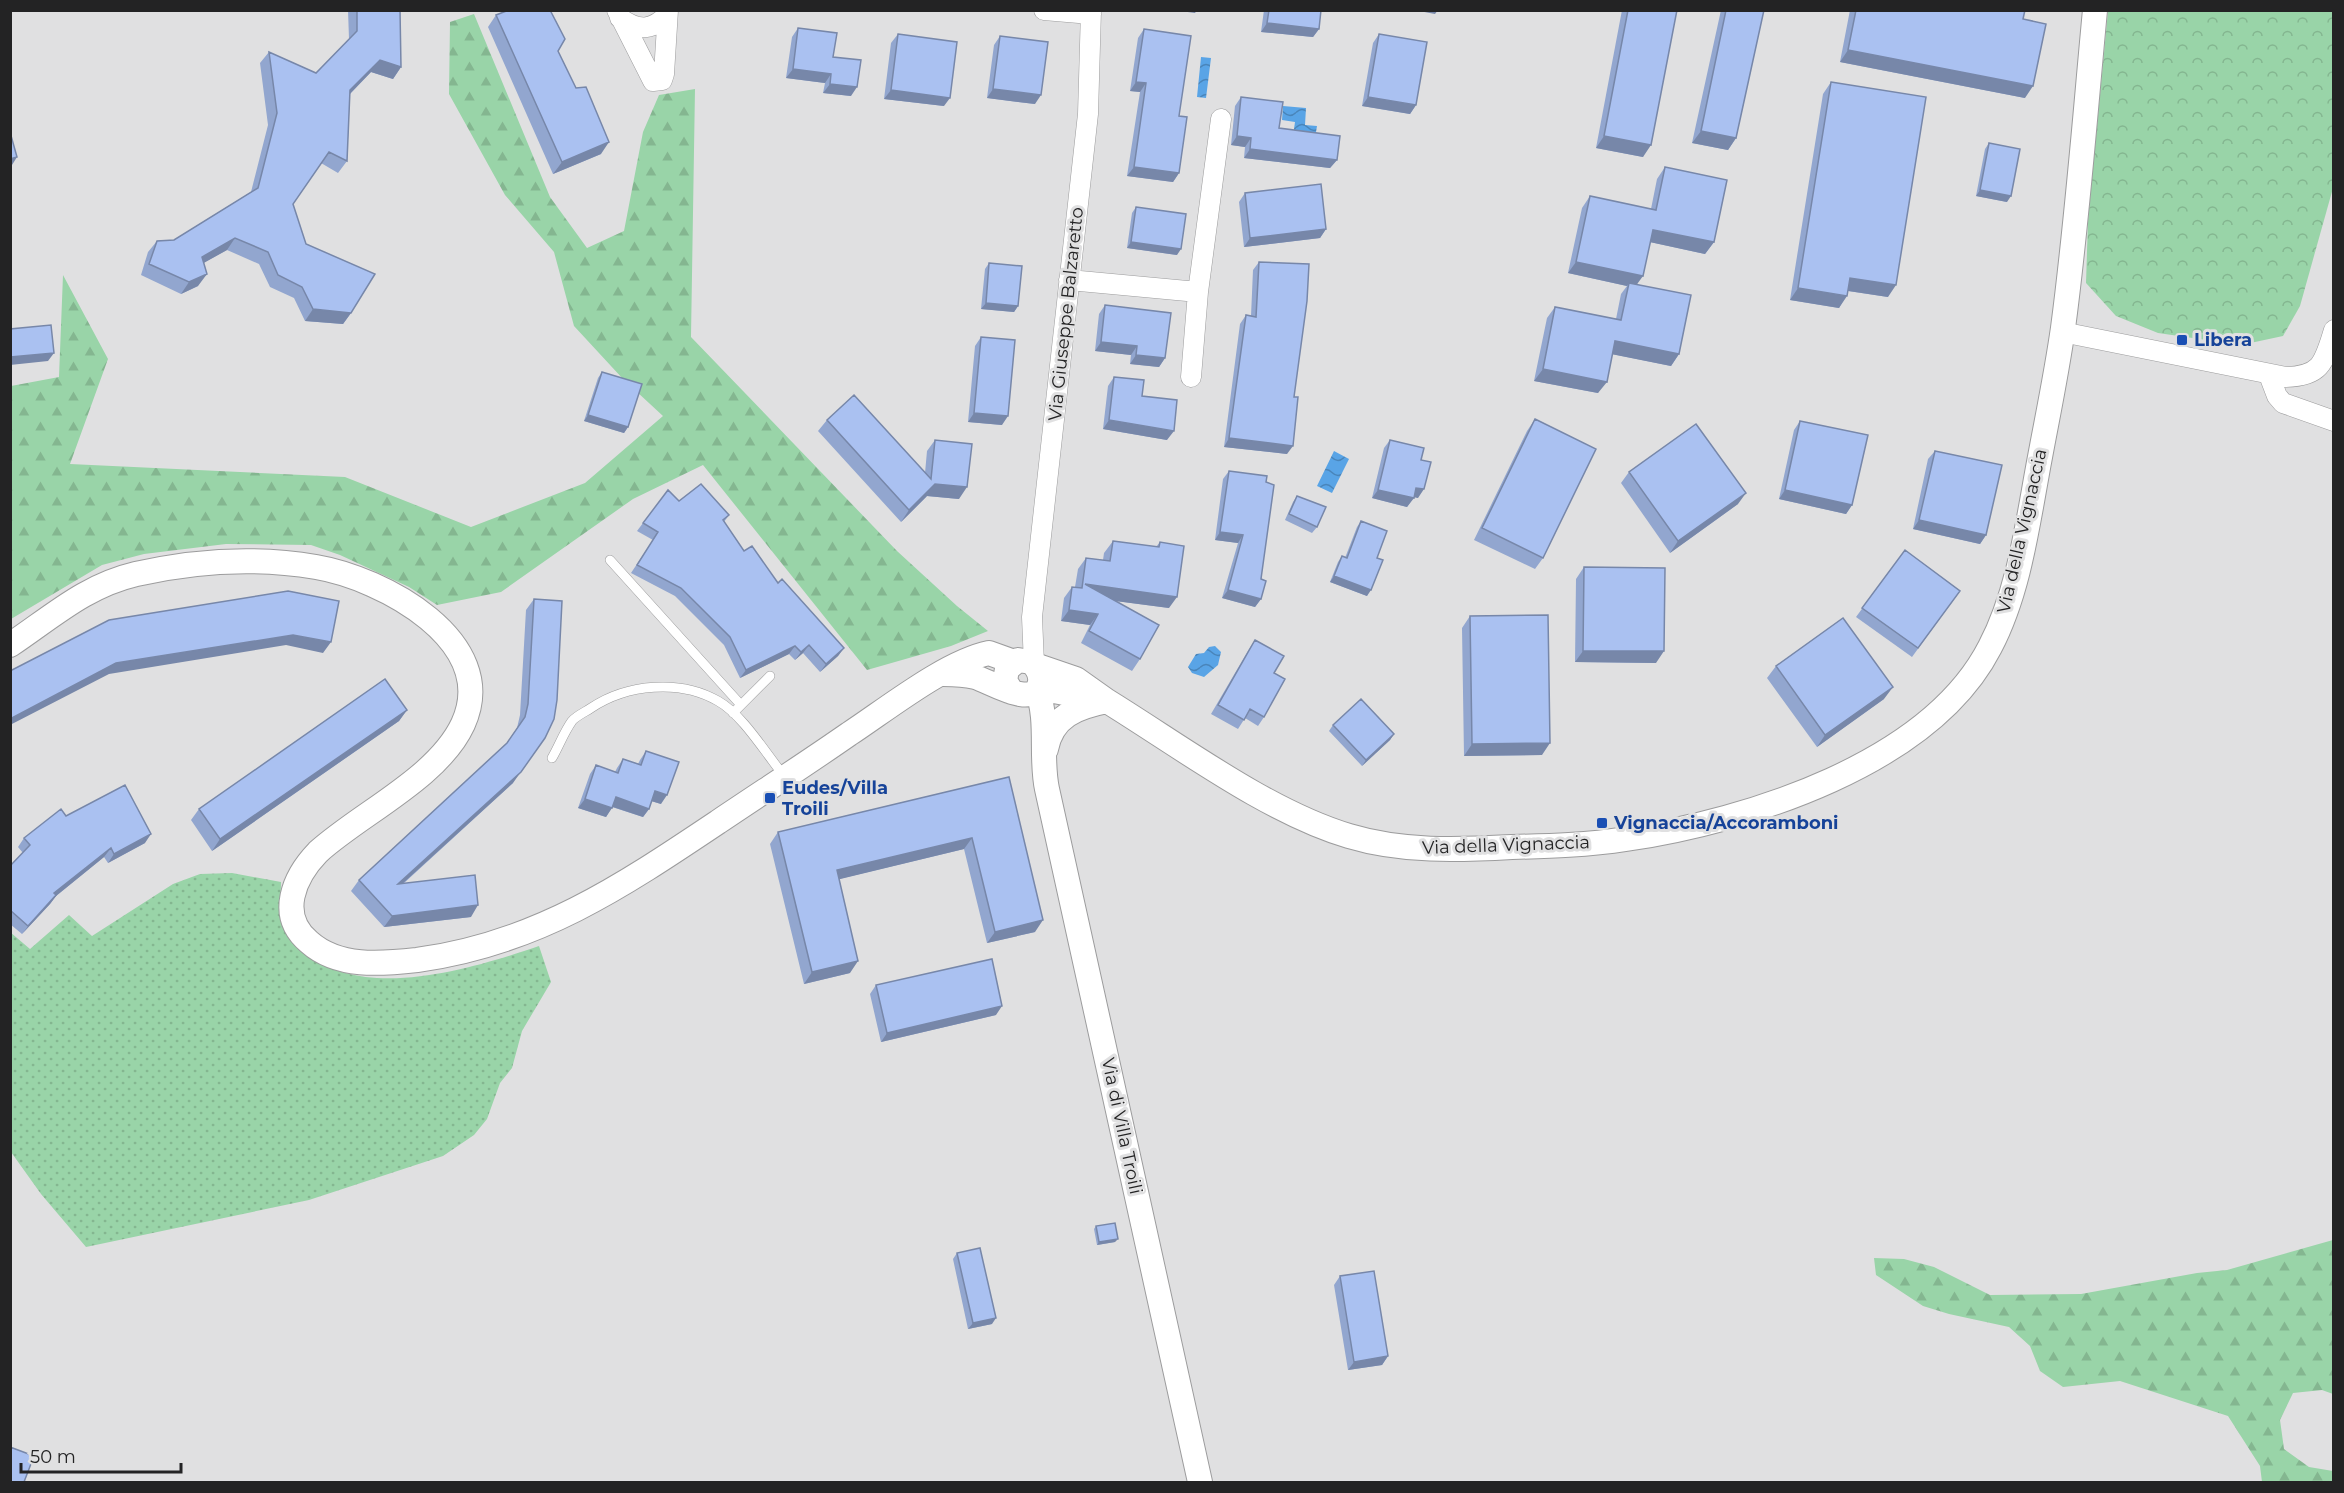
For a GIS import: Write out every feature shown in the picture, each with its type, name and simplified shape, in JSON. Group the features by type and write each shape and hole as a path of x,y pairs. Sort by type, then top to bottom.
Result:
{"street":[{"path":"1044,10 1091,12"},
{"name":"Via della Vignaccia","path":"785,777 943,674 975,677 1025,677 1107,701 1261,797 1304,819 1349,836 1401,847 1452,849 1559,846 1625,839 1735,815 1810,788 1864,763 1946,709 1980,665 2000,625 2025,536 2062,332 2095,10"},
{"name":"Via Giuseppe Balzaretto","path":"1025,677 1089,104 1091,12"},
{"path":"618,14 645,70 653,81 657,82 662,80 664,74 668,13"},
{"path":"618,14 632,26 644,28 655,25 668,13"},
{"path":"1191,377 1198,292 1221,119"},
{"path":"1069,280 1198,292"},
{"path":"2062,332 2269,375 2295,377 2314,373 2322,363 2334,330"},
{"path":"2269,375 2277,396 2283,403 2334,421"},
{"path":"10,645 58,609 102,584 146,572 232,562 300,564 345,574 398,600 437,625 455,646 469,677 470,698 463,724 446,750 427,768 318,852 303,868 293,889 292,912 301,935 325,954 347,961 381,963 439,957 489,946 530,932 569,914 643,872 785,777"},
{"name":"Via di Villa Troili","path":"1025,677 1043,770 1200,1482"},
{"path":"1043,770 1048,736 1055,724 1073,711 1107,701"}],"lane":[{"path":"610,560 737,709 785,777"},
{"path":"737,709 770,676"},
{"path":"552,758 573,720 598,704 630,691 662,687 695,691 737,709"}],"green space":[{"path":"2108,11 2333,11 2333,188 2300,306 2283,336 2241,345 2158,333 2116,316 2086,283 2088,221"},
{"path":"474,14 550,197 587,248 624,231 643,132 659,95 695,89 691,337 897,551 988,631 951,646 867,670 703,465 633,499 501,592 437,605 409,587 340,555 311,545 226,544 144,554 102,565 11,619 11,386 59,377 63,275 108,359 70,464 345,477 471,527 585,483 663,416 623,379 574,326 554,252 505,195 449,94 450,22"},
{"path":"232,873 281,882 280,911 286,932 302,950 329,967 357,976 388,978 420,976 452,971 539,946 551,982 522,1031 512,1068 500,1083 487,1119 474,1135 443,1156 309,1200 86,1247 41,1194 11,1152 10,932 30,949 69,915 92,936 173,884 200,874"},
{"path":"2333,1240 2333,1394 2322,1390 2293,1393 2280,1420 2284,1449 2309,1467 2333,1471 2333,1482 2262,1482 2260,1466 2228,1416 2120,1381 2063,1387 2040,1371 2030,1346 2009,1327 1923,1306 1876,1275 1874,1258 1904,1259 1934,1267 1990,1295 2081,1294 2197,1273 2227,1270"}],"water":[{"path":"1201,57 1211,58 1206,98 1197,97"},
{"path":"1283,106 1306,108 1305,125 1317,126 1315,138 1293,136 1295,122 1282,120"},
{"path":"1334,451 1349,459 1332,493 1317,486"},
{"path":"1215,646 1221,652 1218,665 1204,677 1192,673 1188,667 1196,654 1204,653 1209,647"}],"building":[{"path":"357,10 400,10 401,67 380,60 350,90 347,161 329,152 293,204 306,244 375,274 351,313 313,309 302,287 278,275 268,252 235,238 202,257 207,274 189,282 149,264 157,241 174,240 258,188 277,113 269,52 316,73 357,31"},
{"path":"509,10 550,10 565,39 558,51 576,88 586,87 609,142 562,162 496,15"},
{"path":"1269,10 1321,10 1319,29 1267,23"},
{"path":"1628,10 1677,10 1651,145 1604,136"},
{"path":"1726,10 1764,10 1736,138 1701,131"},
{"path":"1856,10 2025,10 2023,19 2046,24 2033,86 1848,50"},
{"path":"798,28 837,33 833,57 861,60 857,87 830,84 831,74 793,69"},
{"path":"1144,29 1191,36 1179,116 1187,117 1179,173 1134,167 1146,83 1136,82"},
{"path":"898,34 957,42 950,98 891,90"},
{"path":"1379,34 1427,42 1416,105 1368,97"},
{"path":"1000,36 1048,42 1041,95 993,89"},
{"path":"1831,82 1926,97 1896,285 1850,278 1847,296 1798,288"},
{"path":"1241,97 1283,102 1279,128 1340,136 1337,160 1250,149 1251,138 1237,136"},
{"path":"10,132 17,157 10,159"},
{"path":"1989,143 2020,149 2011,196 1980,190"},
{"path":"1665,167 1727,180 1714,242 1653,230 1643,276 1576,262 1590,196 1656,210"},
{"path":"1321,184 1326,229 1250,238 1245,193"},
{"path":"1136,207 1186,214 1181,249 1131,242"},
{"path":"1259,262 1309,264 1307,301 1294,397 1298,397 1293,446 1229,438 1246,315 1256,317"},
{"path":"989,263 1022,266 1018,306 986,303"},
{"path":"1629,283 1691,295 1679,354 1615,341 1607,382 1543,369 1555,307 1621,320"},
{"path":"1105,305 1171,313 1165,358 1136,355 1137,346 1101,342"},
{"path":"51,325 54,353 10,357 10,329"},
{"path":"981,337 1015,340 1008,416 974,413"},
{"path":"602,372 642,384 628,427 588,415"},
{"path":"1114,377 1144,380 1142,396 1177,400 1174,431 1109,420"},
{"path":"854,395 931,479 935,440 972,444 967,487 935,484 909,510 827,420"},
{"path":"1535,419 1596,449 1543,558 1482,528"},
{"path":"1800,421 1868,435 1852,505 1785,490"},
{"path":"1696,424 1746,493 1678,541 1629,472"},
{"path":"1390,440 1424,448 1421,460 1431,462 1424,489 1416,488 1414,498 1378,490"},
{"path":"1935,451 2002,465 1986,535 1919,520"},
{"path":"1229,471 1267,476 1266,482 1274,485 1261,579 1266,581 1261,599 1228,590 1243,535 1220,532"},
{"path":"701,484 729,515 723,520 744,551 752,546 778,583 782,579 844,648 826,664 809,645 801,652 795,646 746,670 730,637 681,588 637,565 658,532 643,523 668,490 679,501"},
{"path":"1297,496 1326,507 1317,527 1289,514"},
{"path":"1361,521 1387,531 1377,558 1383,560 1371,590 1334,576 1342,556 1347,558"},
{"path":"1113,541 1159,547 1160,542 1184,546 1177,597 1085,584 1159,625 1140,659 1089,631 1098,614 1069,610 1072,587 1082,588 1086,558 1110,561"},
{"path":"1905,550 1960,591 1918,648 1862,608"},
{"path":"1584,567 1665,568 1664,651 1583,651"},
{"path":"288,591 339,601 331,642 293,635 116,663 10,719 10,671 109,620"},
{"path":"534,599 562,601 557,700 554,719 545,738 521,772 398,884 475,875 478,905 392,916 359,880 507,743 525,717 528,704"},
{"path":"1548,615 1550,743 1472,744 1470,616"},
{"path":"1843,618 1893,687 1825,735 1776,666"},
{"path":"1255,640 1284,656 1274,673 1285,679 1264,717 1250,709 1244,720 1218,705"},
{"path":"385,679 407,710 220,839 199,809"},
{"path":"1361,699 1394,734 1366,760 1333,725"},
{"path":"646,751 679,762 667,795 655,791 649,809 616,797 612,808 585,799 596,765 618,773 623,759 641,765"},
{"path":"1009,777 1043,920 995,932 972,838 837,870 858,961 812,972 778,832"},
{"path":"125,785 151,834 114,854 111,848 54,893 56,895 28,926 10,910 10,866 30,845 24,838 61,809 66,816"},
{"path":"992,959 1002,1006 887,1033 876,985"},
{"path":"1115,1223 1118,1239 1099,1242 1096,1226"},
{"path":"980,1248 996,1318 973,1323 957,1253"},
{"path":"1374,1271 1388,1356 1354,1362 1340,1276"},
{"path":"10,1447 34,1456 24,1482 10,1482"}],"place":[{"name":"Libera","path":"2182,340"},
{"name":"Eudes/Villa Troili","path":"770,798"},
{"name":"Vignaccia/Accoramboni","path":"1602,823"}]}
